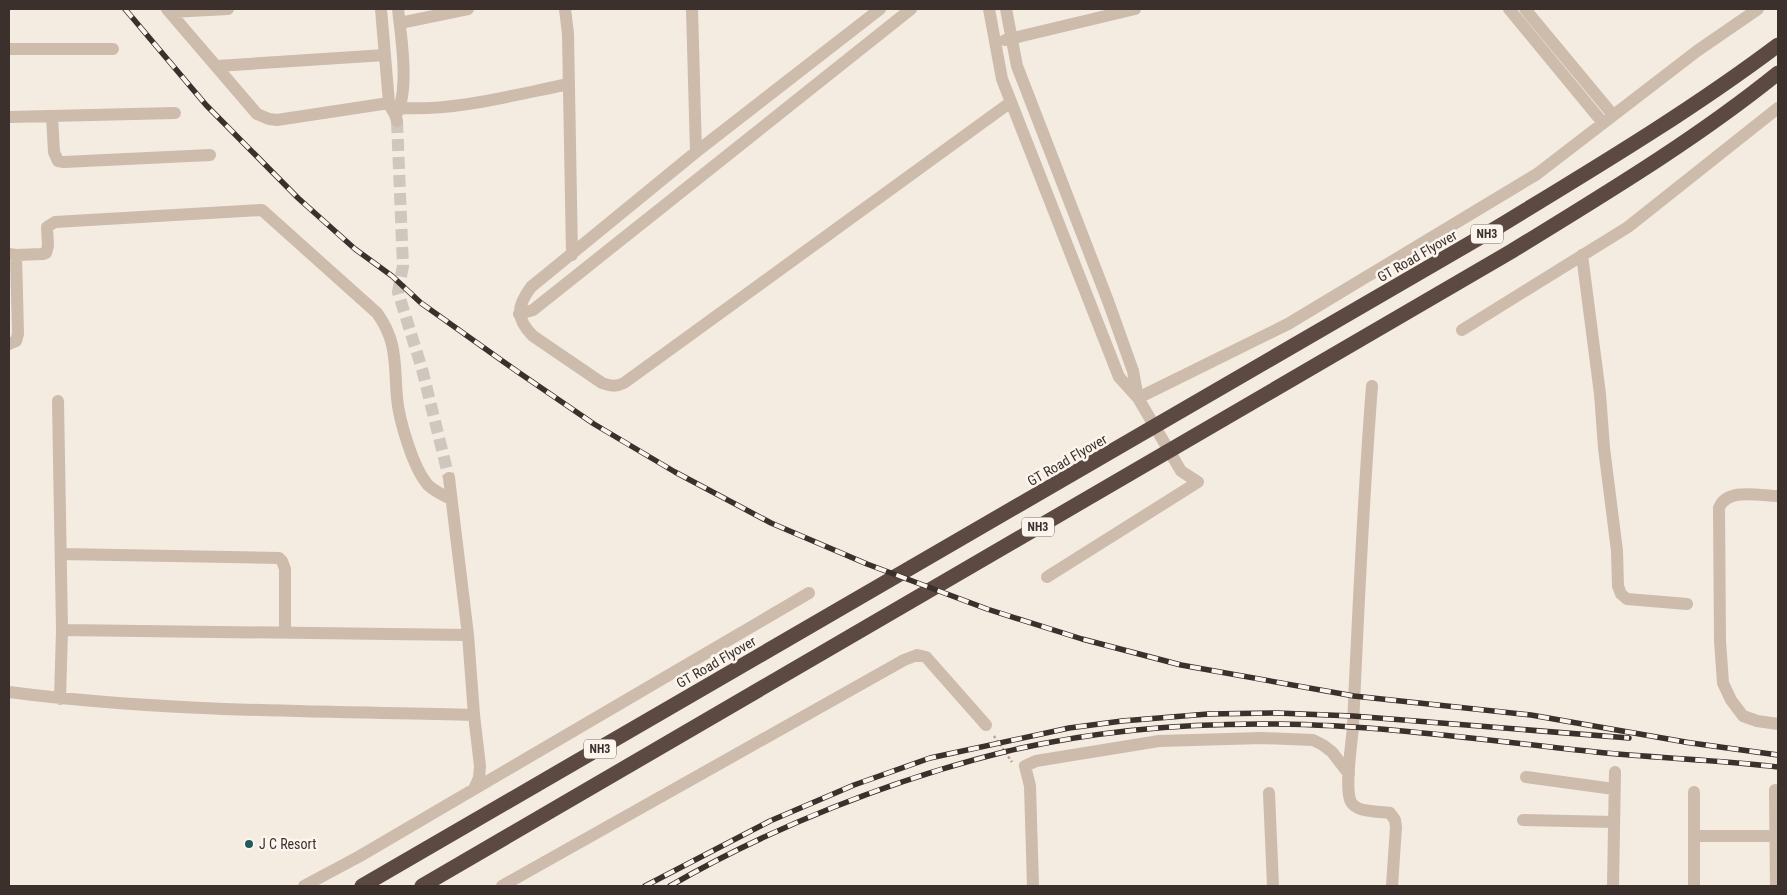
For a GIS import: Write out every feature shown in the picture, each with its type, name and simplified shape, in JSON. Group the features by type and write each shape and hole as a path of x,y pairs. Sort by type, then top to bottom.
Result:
{"highway":[{"name":"GT Road Flyover","path":"362,886 1498,227 1628,148 1744,71 1778,45"},
{"name":"NH3","path":"422,886 1512,252 1673,150 1778,73"}],"street":[{"path":"168,10 228,9"},
{"path":"381,9 385,55 396,112"},
{"path":"396,112 402,102 403,83 398,9"},
{"path":"400,23 468,9"},
{"path":"565,9 568,34 572,255"},
{"path":"692,9 696,152"},
{"path":"880,9 696,152 531,287 522,299 519,314 527,330 602,383 609,386 617,386 624,383 1011,102"},
{"path":"519,314 534,310 911,9"},
{"path":"989,9 1002,79 1119,377 1138,398 1180,471 1198,482 1047,577"},
{"path":"1006,9 1017,66 1108,301 1130,362 1138,398"},
{"path":"995,42 1117,11 1135,9"},
{"path":"1509,9 1608,119"},
{"path":"1525,9 1608,119"},
{"path":"1138,398 1288,324 1537,174 1697,51 1758,9"},
{"path":"168,10 257,114 269,119 396,112 461,106 569,84"},
{"path":"9,49 113,49"},
{"path":"217,66 385,55"},
{"path":"1462,330 1628,227 1778,108"},
{"path":"9,117 175,113"},
{"path":"52,116 54,152 58,161 210,155"},
{"path":"9,344 16,341 18,334 12,255 46,253 48,227 55,222 262,210 377,313 386,326 394,353 400,420 408,446 427,484 432,489 451,499"},
{"path":"1582,255 1600,394 1604,448 1617,551 1618,586 1621,594 1627,599 1688,604"},
{"path":"1372,386 1365,479 1349,796 1355,807 1390,812 1395,820 1392,886"},
{"path":"58,402 62,630 60,699"},
{"path":"449,478 468,635 480,766 479,778 474,789"},
{"path":"1778,496 1734,495 1725,500 1719,508 1720,641 1723,683 1731,700 1743,716 1757,721 1778,724"},
{"path":"61,554 279,558 285,569 284,632"},
{"path":"304,886 360,856 809,593"},
{"path":"62,630 468,635"},
{"path":"502,886 917,655 926,657 986,724"},
{"path":"9,692 94,702 286,711 474,715"},
{"path":"1032,886 1030,786 1025,766 1036,762 1160,741 1262,738 1313,740 1332,752 1349,774"},
{"path":"1613,886 1615,772"},
{"path":"1526,777 1614,789"},
{"path":"1775,790 1776,886"},
{"path":"1694,792 1694,886"},
{"path":"1269,793 1273,886"},
{"path":"1523,820 1614,822"},
{"path":"1694,836 1776,836"}],"path":[{"path":"986,724 1011,762 1016,765 1025,766"}],"tunnel":[{"path":"397,121 403,266 398,292 422,369 449,478"}],"railway":[{"path":"125,9 206,105 298,198 355,249 392,276 421,303 594,424 675,472 771,523 867,564 987,609 1082,639 1181,665 1354,696 1531,715 1691,743"},
{"path":"645,886 770,821 854,785 930,758 1069,728 1122,721 1208,714 1277,713 1353,716 1629,738"},
{"path":"670,886 708,865 790,825 875,791 961,763 1004,752 1071,739 1139,730 1242,724 1356,727 1596,752 1778,767"},
{"path":"1684,742 1778,755"}],"place":[{"name":"J C Resort","path":"249,844"}]}
